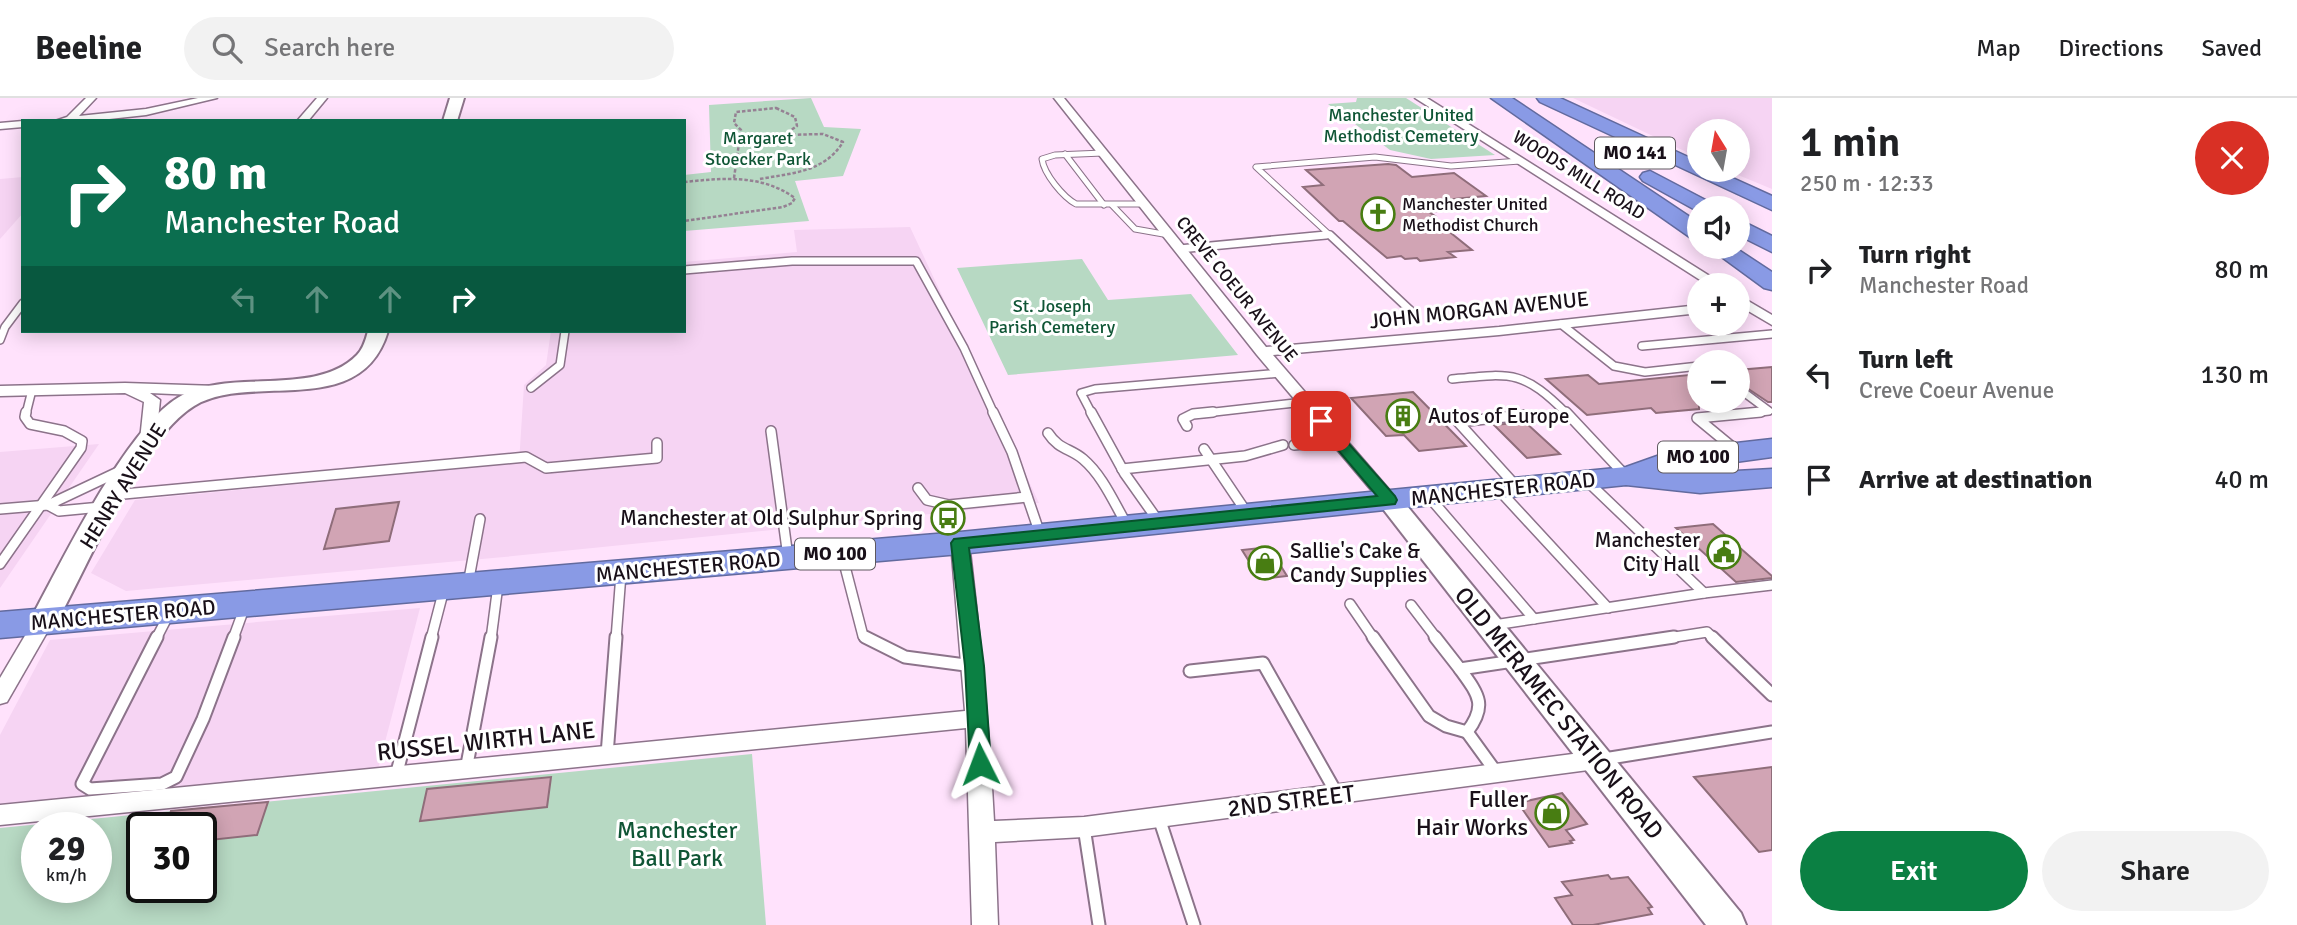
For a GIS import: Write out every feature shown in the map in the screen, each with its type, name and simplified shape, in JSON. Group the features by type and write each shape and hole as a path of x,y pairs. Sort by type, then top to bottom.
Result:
{"highway":[{"path":"1500,98 1687,225"},
{"name":"MO 141","path":"1508,98 1687,197"},
{"name":"MO 141","path":"1534,98 1713,196"},
{"path":"1546,98 1772,204"},
{"name":"MO 141","path":"1750,216 1772,228"},
{"path":"1750,233 1772,245"},
{"path":"1737,259 1772,283"},
{"name":"MANCHESTER ROAD","path":"1626,477 1674,459 1772,448"},
{"name":"MANCHESTER ROAD","path":"0,625 1041,536 1587,480 1626,477 1700,483 1768,482"}],"street":[{"path":"71,119 91,98"},
{"path":"79,119 154,111 212,98"},
{"path":"304,119 322,98"},
{"path":"451,119 457,98"},
{"name":"CREVE COEUR AVENUE","path":"1059,98 1262,352 1389,500"},
{"name":"WOODS MILL ROAD","path":"1420,98 1698,273"},
{"path":"0,126 21,124"},
{"path":"1750,308 1772,321"},
{"name":"JOHN MORGAN AVENUE","path":"1262,352 1687,310"},
{"name":"HENRY AVENUE","path":"43,622 132,465 160,422 179,405 218,391 328,379 350,370 366,358 378,333"},
{"path":"0,391 125,388 209,382 279,385"},
{"path":"125,388 218,391"},
{"path":"125,388 144,394 152,400 148,440"},
{"name":"OLD MERAMEC STATION ROAD","path":"1389,500 1728,925"},
{"path":"960,543 975,666 984,832 985,925"},
{"path":"0,696 43,622"},
{"name":"RUSSEL WIRTH LANE","path":"0,815 978,718"},
{"name":"2ND STREET","path":"984,832 1084,827 1596,760"}],"lane":[{"path":"1103,153 1065,154 1042,159 1043,166 1068,200 1085,205 1144,204"},
{"path":"1065,154 1127,226 1169,235"},
{"path":"1411,311 1256,167 1375,158 1451,166 1520,161"},
{"path":"1179,248 1330,235"},
{"path":"686,270 792,261 916,261 964,348 1012,452 1041,536"},
{"path":"0,340 5,327 21,306"},
{"path":"1561,324 1614,366 1645,372 1687,367"},
{"path":"531,388 560,365 565,333"},
{"path":"1642,346 1772,334"},
{"path":"1144,525 1122,470 1081,393 1094,389 1280,373"},
{"path":"1452,379 1507,375 1528,380 1579,426 1626,477"},
{"path":"0,564 45,505 81,447 82,441 64,432 30,424 25,417 32,390"},
{"path":"1750,397 1771,412"},
{"path":"1187,426 1184,419 1193,414 1304,402"},
{"path":"1739,452 1698,418 1771,412"},
{"path":"1524,415 1458,422 1508,488 1608,608"},
{"path":"771,431 788,558"},
{"path":"1048,433 1057,447 1081,458 1144,525"},
{"path":"1294,444 1338,441"},
{"path":"45,505 59,511 110,501 526,457 547,468 657,458 657,443"},
{"path":"1122,470 1245,456 1283,445"},
{"path":"1204,449 1248,514"},
{"path":"0,509 45,505 132,465"},
{"path":"1587,480 1704,593"},
{"path":"918,488 927,500 949,505 1027,497"},
{"path":"1429,496 1534,619"},
{"path":"395,777 470,585 480,519"},
{"path":"841,554 863,636 905,657 975,666"},
{"path":"607,756 621,572"},
{"path":"466,770 495,617 470,585"},
{"path":"1489,625 1772,585"},
{"path":"170,611 82,784 90,789 162,784 176,777 203,719 246,604"},
{"path":"1350,604 1429,716 1446,726 1467,732 1497,773"},
{"path":"1411,605 1474,689 1480,704 1479,717 1467,732"},
{"path":"1461,669 1707,632 1772,695"},
{"path":"1190,671 1263,663 1338,795"},
{"path":"1596,760 1772,732"},
{"path":"1158,817 1194,925"},
{"path":"1084,827 1098,925"}],"path":[{"path":"734,178 741,130 734,123 736,112 776,108 795,117 797,126 784,135"},
{"path":"739,143 784,135 821,134 843,142 837,155 817,168 755,180"},
{"path":"686,182 734,178 755,180 780,187 794,198 792,204 686,221"}],"shaded area":[{"path":"1573,98 1772,98 1772,189 1750,180 1750,119 1687,119 1687,152"},
{"path":"21,177 21,215 0,239 0,179"},
{"path":"910,227 1039,503 504,557 126,591 91,573 135,500 519,463 524,385 546,365 551,333 686,333 686,262 797,252 794,230"},
{"path":"99,444 0,588 0,452"},
{"path":"420,608 378,769 0,804 0,735 50,640"}],"green space":[{"name":"Margaret Stoecker Park","path":"811,98 824,127 861,129 843,176 795,181 809,221 686,231 686,175 711,172 709,105"},
{"name":"Manchester United Methodist Cemetery","path":"1357,98 1406,98 1495,155 1431,159 1390,150 1328,104 1356,102"},
{"name":"St. Joseph Parish Cemetery","path":"1082,259 1108,300 1191,294 1238,355 1008,375 957,268"},
{"name":"Manchester Ball Park","path":"752,754 766,925 0,925 0,828 21,826 21,903 112,903 112,817 126,816 126,903 217,903 217,812 163,812"}],"building":[{"name":"Manchester United Methodist Church","path":"1396,165 1412,177 1454,173 1486,196 1443,200 1456,209 1429,212 1435,216 1431,217 1472,250 1448,252 1455,257 1420,261 1417,258 1405,259 1401,256 1387,258 1343,221 1339,221 1303,187 1323,185 1306,170"},
{"path":"1772,367 1772,402 1750,390 1750,369"},
{"path":"1588,375 1599,384 1687,375 1687,410 1656,413 1651,408 1587,415 1546,379"},
{"name":"Autos of Europe","path":"1413,392 1466,446 1419,451 1404,435 1386,436 1351,398"},
{"path":"1525,422 1560,454 1527,458 1494,425"},
{"path":"399,502 389,541 324,549 336,509"},
{"name":"Manchester City Hall","path":"1713,524 1772,578 1736,582 1676,528"},
{"name":"Sallie's Cake & Candy Supplies","path":"1269,547 1287,576 1260,579 1242,550"},
{"path":"1772,767 1772,850 1759,852 1694,777"},
{"path":"551,777 547,807 420,821 427,789"},
{"name":"Fuller Hair Works","path":"1562,793 1587,824 1566,830 1574,840 1570,841 1572,843 1549,847 1518,803"},
{"path":"268,802 257,835 217,839 217,812 171,811"},
{"path":"1608,875 1611,879 1628,877 1652,907 1648,908 1652,914 1593,925 1573,925 1555,898 1572,895 1562,882"}],"place":[{"name":"Manchester United Methodist Church","path":"1378,214"},
{"name":"Autos of Europe","path":"1403,416"},
{"name":"Manchester at Old Sulphur Spring","path":"948,518"},
{"name":"Manchester City Hall","path":"1724,552"},
{"name":"Sallie's Cake & Candy Supplies","path":"1265,563"},
{"name":"Fuller Hair Works","path":"1552,813"}],"route":[{"path":"980,764 975,666 960,543 1389,500 1321,421"}]}
